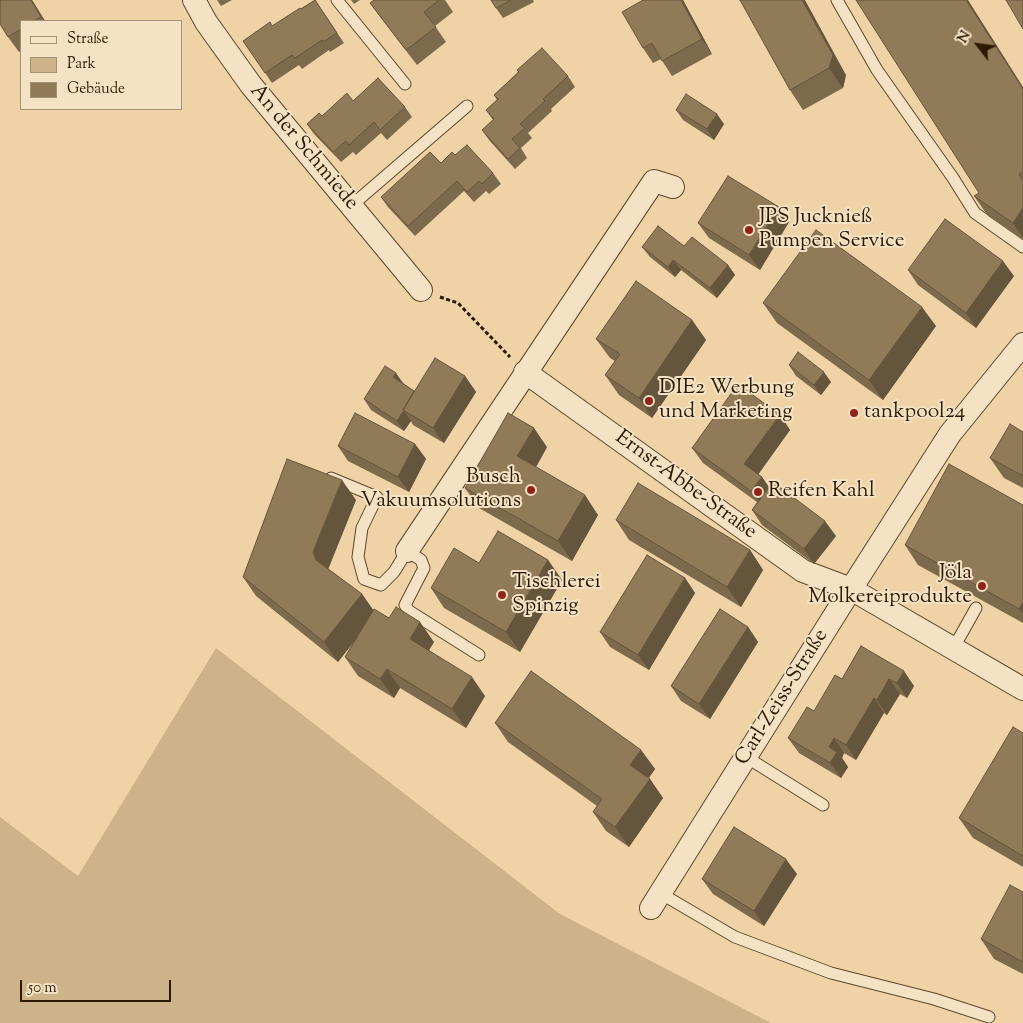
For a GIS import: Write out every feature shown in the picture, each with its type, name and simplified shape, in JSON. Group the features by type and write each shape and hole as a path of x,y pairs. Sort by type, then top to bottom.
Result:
{"street":[{"name":"An der Schmiede","path":"194,0 206,22 251,86 421,290"},
{"path":"407,551 654,181 673,188"},
{"name":"Carl-Zeiss-Straße","path":"656,901 950,434 1021,350"},
{"name":"Ernst-Abbe-Straße","path":"525,372 803,571 851,589 1023,690"}],"lane":[{"path":"337,0 405,84"},
{"path":"837,0 877,70 953,178 975,213 1023,247"},
{"path":"351,206 467,106"},
{"path":"330,477 377,497 362,528 358,557 364,579 381,585 394,572 407,551 421,560 424,568 405,605 409,611 480,655"},
{"path":"953,649 976,608"},
{"path":"746,758 823,805"},
{"path":"656,901 736,937 832,973 934,999 990,1017"}],"path":[{"path":"421,290 458,303 525,372"}],"green space":[{"path":"216,648 560,914 771,1023 0,1023 0,817 78,876"}],"building":[{"path":"0,0 31,0 41,17 36,20 20,20 20,30 8,37 0,24"},
{"path":"315,0 337,33 323,42 322,40 295,58 292,55 265,73 243,41 270,22 272,26"},
{"path":"374,0 439,0 424,12 436,27 406,50 370,3"},
{"path":"491,0 511,0 496,8"},
{"path":"643,0 681,0 702,39 662,61 652,43 643,48 622,12"},
{"path":"740,0 802,0 833,55 829,68 790,90"},
{"path":"856,0 966,0 1023,89 1023,172 1019,174 1023,181 1023,208 1013,223 974,196 979,193"},
{"path":"1006,0 1023,0 1023,29"},
{"path":"542,48 568,76 520,124 525,128 512,139 520,148 508,159 482,130 494,119 486,110 498,99 494,95 519,72 517,70"},
{"path":"378,78 405,107 380,130 374,122 349,145 346,141 333,152 307,124 319,113 322,116 347,93 353,101"},
{"path":"686,94 717,114 707,129 676,110"},
{"path":"467,145 493,173 482,184 479,181 467,192 457,181 408,226 381,197 430,152 441,163 452,152 455,155"},
{"name":"JPS Jucknieß Pumpen Service","path":"728,176 779,207 749,255 698,223"},
{"path":"945,219 1003,261 966,313 908,270"},
{"path":"658,226 684,246 692,237 728,265 710,288 673,260 668,267 642,247"},
{"path":"816,230 922,307 869,380 763,303"},
{"path":"636,281 692,320 639,398 605,375 620,354 596,339"},
{"path":"798,352 824,372 814,385 789,365"},
{"path":"435,358 465,376 433,428 403,410"},
{"path":"385,366 396,373 393,377 414,391 397,421 364,399"},
{"path":"738,384 780,415 744,464 762,477 751,491 692,448"},
{"path":"355,413 415,444 398,477 338,446"},
{"path":"508,413 534,428 517,456 585,495 558,541 465,488"},
{"path":"1010,424 1023,432 1023,476 990,458"},
{"path":"287,459 342,480 313,552 316,560 362,594 324,642 243,577"},
{"path":"949,464 1023,505 1023,602 1019,609 905,545"},
{"path":"773,482 825,521 804,549 752,510"},
{"path":"638,483 750,550 727,587 616,520"},
{"path":"498,531 548,560 506,632 431,588 454,548 479,563"},
{"path":"647,555 685,578 638,655 600,632"},
{"path":"396,607 420,622 410,639 472,677 452,709 387,669 380,679 345,657 374,609 389,618"},
{"path":"720,609 748,627 699,704 671,686"},
{"path":"861,646 904,671 897,683 889,679 877,700 874,698 846,745 834,738 829,747 837,752 830,763 788,738 807,707 814,711 835,675 842,679"},
{"path":"531,671 641,750 630,765 650,779 615,827 593,812 602,799 495,723"},
{"path":"1013,727 1023,733 1023,856 959,818"},
{"path":"734,827 786,859 754,911 702,879"},
{"path":"1010,885 1023,892 1023,962 981,939"}],"place":[{"name":"JPS Jucknieß Pumpen Service","path":"749,230"},
{"name":"DIE2 Werbung und Marketing","path":"649,401"},
{"name":"tankpool24","path":"854,413"},
{"name":"Busch Vakuumsolutions","path":"531,490"},
{"name":"Reifen Kahl","path":"758,492"},
{"name":"Jöla Molkereiprodukte","path":"982,586"},
{"name":"Tischlerei Spinzig","path":"502,595"}]}
